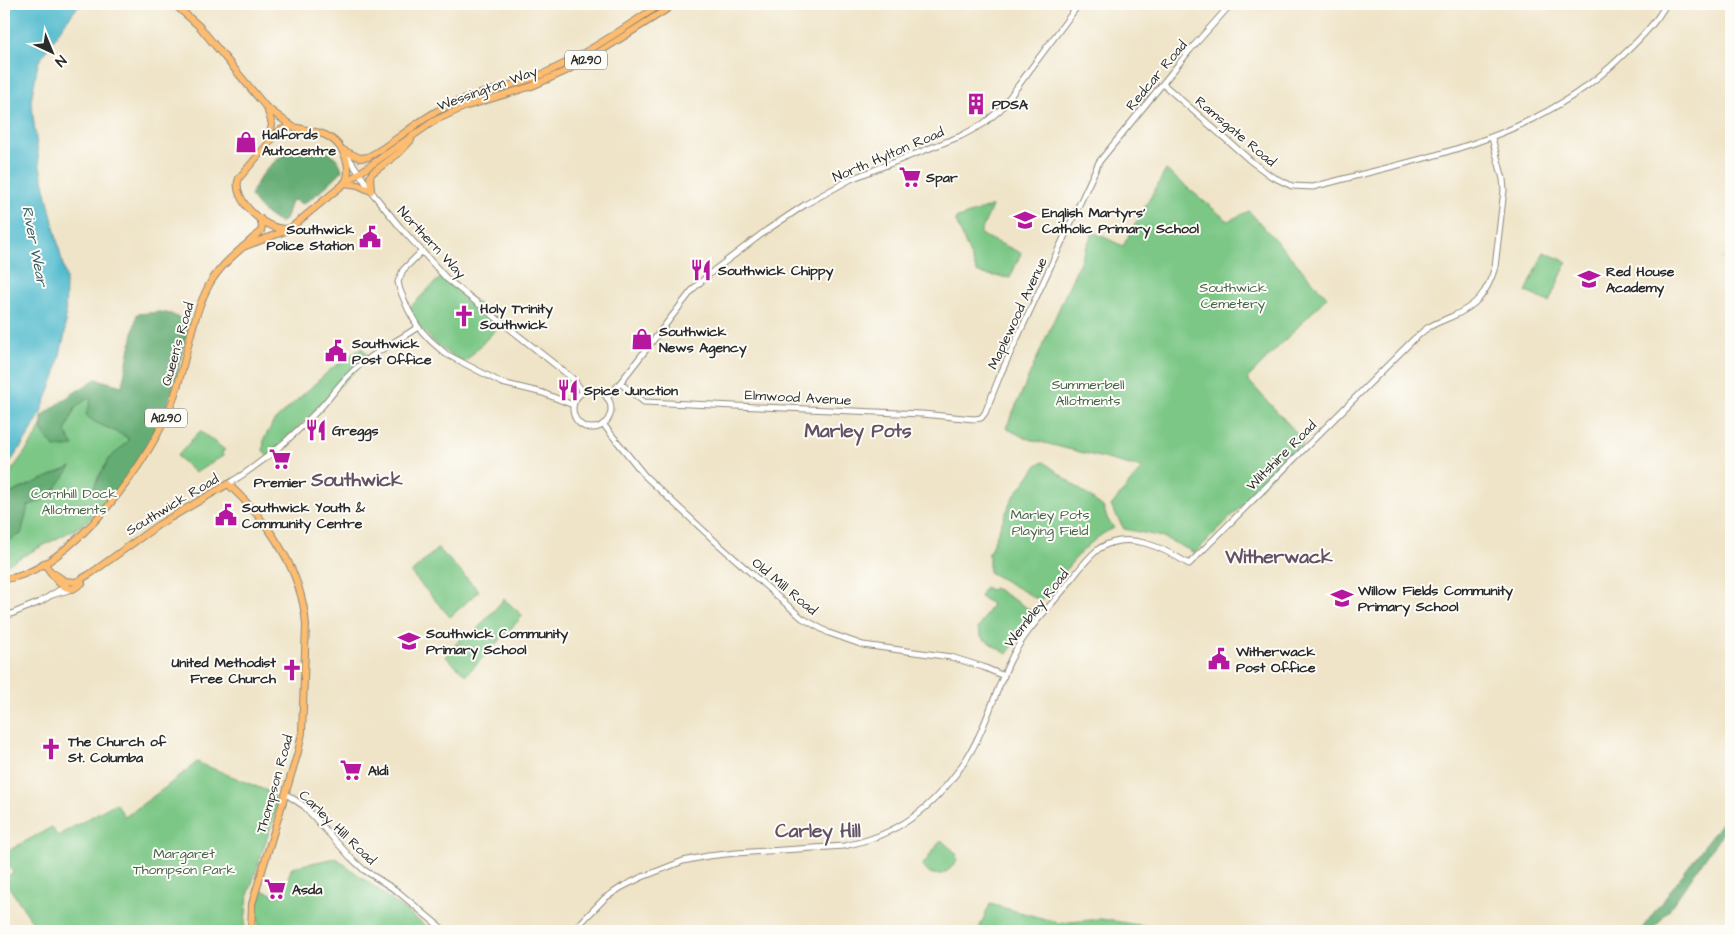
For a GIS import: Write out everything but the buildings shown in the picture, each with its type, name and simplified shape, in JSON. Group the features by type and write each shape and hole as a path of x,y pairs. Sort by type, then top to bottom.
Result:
{"main road":[{"path":"174,4 199,26 266,107 272,124 271,134 266,146"},
{"name":"Wessington Way","path":"342,150 360,158 368,157 426,118 448,106 518,83 564,64 597,46 661,4"},
{"name":"Wessington Way","path":"292,227 345,183 434,122 464,107 532,86 566,71 674,4"},
{"name":"Northern Way","path":"266,107 294,127"},
{"name":"Northern Way","path":"266,146 280,130 286,127 294,127 323,134 335,141 342,150"},
{"path":"342,150 349,169 345,183 371,190 370,177 372,173 399,152 416,133"},
{"name":"A1290","path":"266,146 240,178 237,188 240,198 245,205 272,227 284,229 292,227"},
{"name":"A1290","path":"243,247 261,231 260,218"},
{"name":"A1290","path":"243,247 280,234 292,227"},
{"name":"Queen's Road","path":"44,563 69,545 94,522 120,493 151,448 162,428 174,398 190,336 202,300 217,272 226,261 243,247"},
{"name":"Southwick Road","path":"74,586 158,525 228,484"},
{"name":"Thompson Road","path":"228,484 257,514 276,541 295,576 304,603 306,625 302,733 286,794 252,904 251,931"},
{"path":"44,563 54,579 64,587 74,586"},
{"name":"A1290","path":"4,579 21,575 44,563"},
{"path":"50,571 74,586"}],"street":[{"name":"North Hylton Road","path":"607,398 620,384 694,288 767,230 806,204 851,179 961,136 983,124 1000,110 1079,4"},
{"name":"Redcar Road","path":"1099,162 1164,85 1190,50 1231,4"},
{"name":"Ramsgate Road","path":"1164,85 1252,162 1271,176 1292,186 1313,187 1492,138 1538,117 1592,84 1632,46 1666,4"},
{"name":"Wiltshire Road","path":"1189,564 1414,339 1430,326 1461,313 1483,295 1492,279 1495,267 1504,190 1492,138"},
{"name":"Northern Way","path":"342,150 400,228 447,279 567,374 583,392"},
{"name":"Maplewood Avenue","path":"980,418 985,413 1001,373 1099,162"},
{"path":"422,251 403,270 398,282 418,327 431,341 446,354 502,383 543,393 573,405"},
{"name":"Southwick Road","path":"228,484 254,469 307,422 351,373 369,357 418,327"},
{"name":"Elmwood Avenue","path":"620,384 644,402 980,418"},
{"path":"593,390 607,398 610,403 610,414 603,424 591,428 579,423 575,418 573,405 578,396 583,392 593,390"},
{"name":"Old Mill Road","path":"603,424 645,476 802,618 829,633 863,645 951,658 1004,676"},
{"name":"Wembley Road","path":"573,931 605,898 622,886 683,861 708,856 844,846 866,841 892,831 916,815 937,797 964,763 972,751 1014,653 1090,558 1100,549 1111,543 1125,541 1147,543 1168,550 1189,564"},
{"path":"50,595 74,586"},
{"path":"4,617 40,602 64,587"},
{"name":"Carley Hill Road","path":"286,794 300,801 364,870 396,891 445,931"}],"green space":[{"path":"296,148 324,151 330,154 340,163 342,171 321,191 303,204 294,200 291,201 285,220 280,223 263,211 251,196 263,174 282,156"},
{"path":"1166,170 1228,221 1249,211 1327,297 1247,379 1305,442 1195,553 1163,537 1124,529 1111,506 1142,468 1025,438 1006,428 1093,232 1123,246"},
{"path":"992,206 980,234 1021,253 1010,278 977,272 955,219"},
{"path":"1544,252 1567,262 1549,302 1526,292"},
{"name":"Holy Trinity Southwick","path":"443,275 502,323 464,363 432,340 419,326 408,309"},
{"path":"160,312 171,314 189,323 176,379 164,414 134,467 108,500 94,487 109,459 128,441 127,437 93,421 86,415 91,400 88,398 75,408 65,432 74,446 55,448 42,432 42,416 96,379 122,386 137,314"},
{"path":"362,348 369,357 268,457 263,450 264,439 274,421 331,369"},
{"name":"Cornhill Dock Allotments","path":"88,397 91,400 93,421 127,437 128,441 104,468 94,488 108,500 92,517 79,527 4,566 4,543 21,534 28,506 50,496 70,468 4,496 4,481 36,437 42,423 42,432 74,446 64,432 75,408"},
{"path":"200,431 225,450 222,452 223,456 195,473 177,456"},
{"name":"Marley Pots Playing Field","path":"1044,462 1103,507 1108,520 1114,528 1093,541 1083,550 1041,601 989,572 989,553 1012,499 1038,464"},
{"path":"71,467 50,496 28,506 21,534 4,543 4,503 13,492"},
{"path":"438,548 479,591 450,617 411,573"},
{"path":"985,587 991,590 993,588 998,590 1032,611 1029,623 1007,654 982,638 978,629 992,604 980,597"},
{"path":"504,599 523,616 466,675 445,656 466,633 470,637"},
{"name":"Margaret Thompson Park","path":"197,762 272,793 278,805 248,895 244,931 39,931 4,880 4,878 13,873 4,853 52,827 57,836 116,803 125,817"},
{"path":"1731,810 1731,821 1658,924 1649,931 1640,931"},
{"path":"941,840 956,853 957,861 941,874 931,873 922,866"},
{"path":"336,858 432,931 259,931 257,904 260,890 281,897 292,867"},
{"path":"990,904 1060,923 1101,919 1175,931 978,931"}],"water":[{"name":"River Wear","path":"4,4 80,4 38,63 31,101 39,162 66,278 65,334 55,375 39,417 4,471"}],"waterway":[{"path":"1721,258 1731,263"}],"place":[{"name":"PDSA","path":"976,104"},
{"name":"Halfords Autocentre","path":"246,142"},
{"name":"Spar","path":"910,177"},
{"name":"English Martyrs' Catholic Primary School","path":"1025,220"},
{"name":"Southwick Police Station","path":"370,237"},
{"name":"Southwick Chippy","path":"701,270"},
{"name":"Red House Academy","path":"1589,279"},
{"name":"Holy Trinity Southwick","path":"464,316"},
{"name":"Southwick News Agency","path":"642,339"},
{"name":"Southwick Post Office","path":"336,351"},
{"name":"Spice Junction","path":"568,390"},
{"name":"Greggs","path":"316,430"},
{"name":"Premier","path":"280,459"},
{"name":"Southwick Youth & Community Centre","path":"226,515"},
{"name":"Willow Fields Community Primary School","path":"1342,598"},
{"name":"Southwick Community Primary School","path":"409,641"},
{"name":"Witherwack Post Office","path":"1219,659"},
{"name":"United Methodist Free Church","path":"292,670"},
{"name":"The Church of St. Columba","path":"51,749"},
{"name":"Aldi","path":"351,770"},
{"name":"Asda","path":"275,889"}],"district":[{"name":"Marley Pots","path":"858,430"},
{"name":"Southwick","path":"357,479"},
{"name":"Witherwack","path":"1279,556"},
{"name":"Carley Hill","path":"818,830"}],"park label":[{"name":"Southwick Cemetery","path":"1233,296"},
{"name":"Summerbell Allotments","path":"1088,392"}]}
